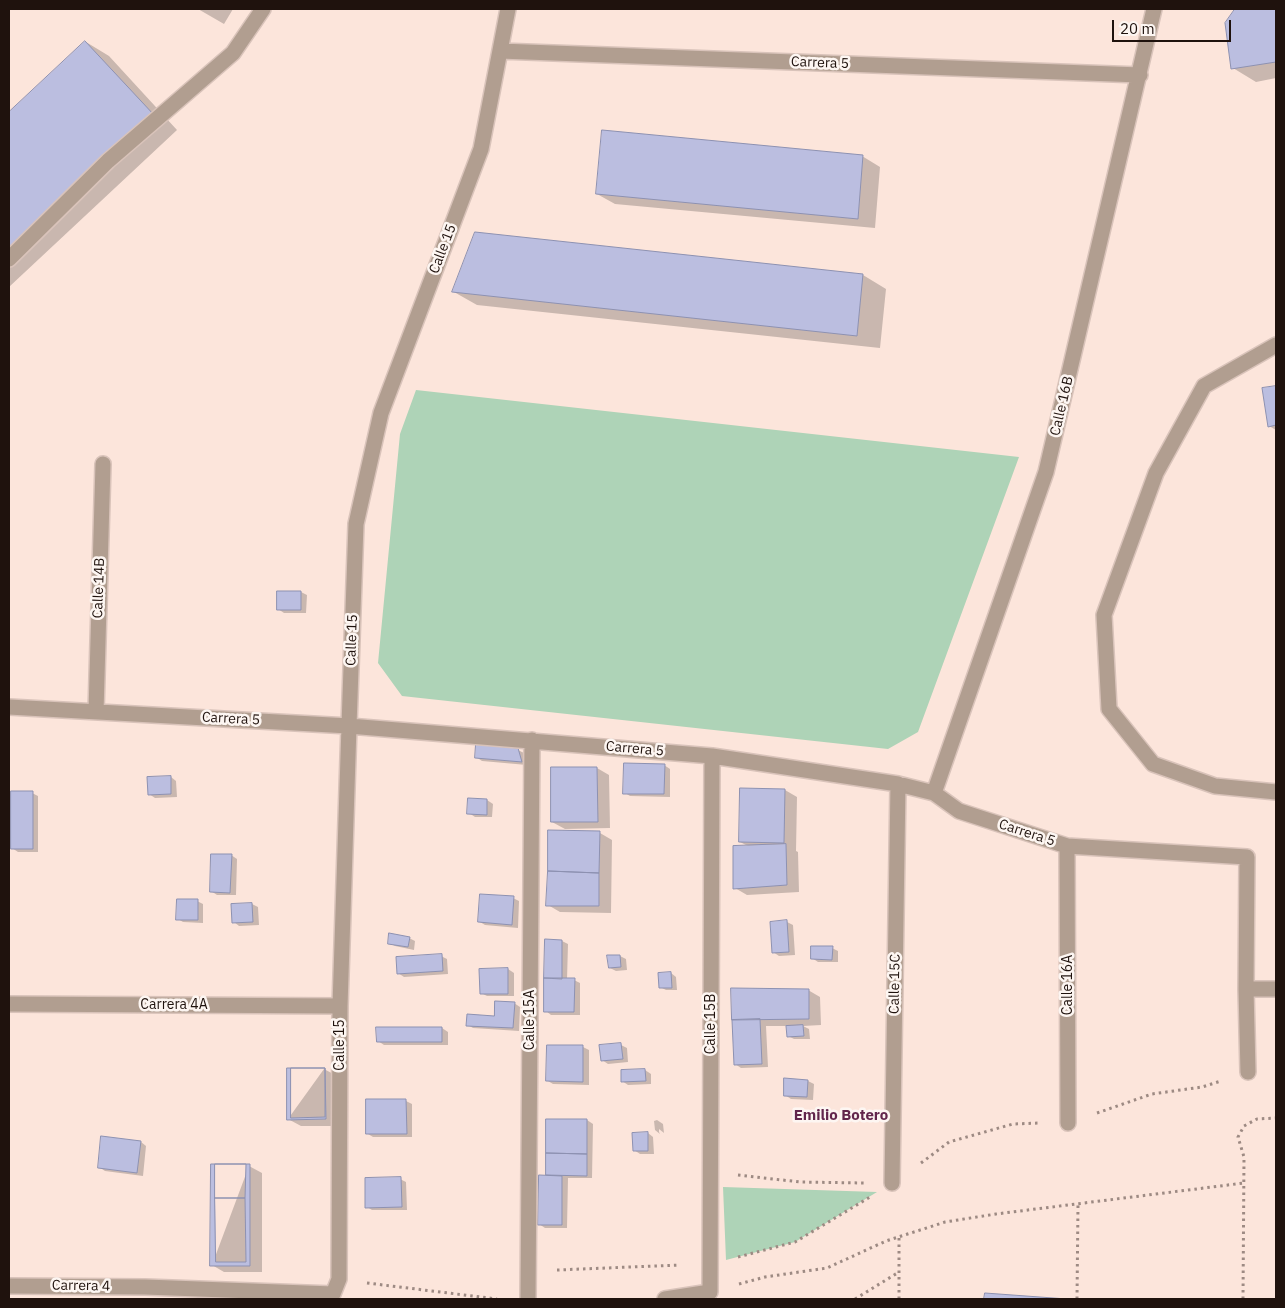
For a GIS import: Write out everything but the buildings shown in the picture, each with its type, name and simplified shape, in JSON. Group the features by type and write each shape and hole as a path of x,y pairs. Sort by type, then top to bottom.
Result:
{"street":[{"path":"9,259 108,161 233,53 263,9"},
{"name":"Calle 15","path":"333,1294 339,1279 340,1006 356,524 379,423 388,395 481,149 508,9"},
{"name":"Calle 16B","path":"934,793 1046,472 1154,9"},
{"name":"Carrera 5","path":"500,51 1140,75"},
{"path":"1276,345 1204,386 1156,473 1104,615 1109,709 1153,764 1215,786 1276,792"},
{"name":"Calle 14B","path":"96,712 103,464"},
{"name":"Carrera 5","path":"9,707 348,726 712,756 898,784 934,793 958,811 1067,846 1247,857 1246,989"},
{"name":"Calle 15A","path":"528,1299 532,740"},
{"name":"Calle 15B","path":"710,1292 712,756"},
{"name":"Calle 15C","path":"892,1183 898,784"},
{"name":"Calle 16A","path":"1067,846 1068,1123"},
{"path":"1248,1072 1246,989 1276,989"},
{"name":"Carrera 4A","path":"9,1004 340,1006"},
{"name":"Carrera 4","path":"9,1286 145,1287 333,1294"},
{"path":"666,1299 710,1292"}],"path":[{"path":"528,1271 710,1264 795,1242 892,1183 950,1142 1013,1124 1068,1123 1152,1094 1202,1087"},
{"path":"1243,1299 1244,1157 1238,1137 1244,1126 1257,1119 1276,1118"},
{"path":"710,1172 800,1182 892,1183"},
{"path":"710,1292 765,1277 827,1268 886,1241 945,1222 1244,1183"},
{"path":"1078,1204 1078,1299"},
{"path":"898,1299 899,1237"},
{"path":"855,1299 899,1272"},
{"path":"339,1279 497,1299"}],"green space":[{"path":"416,390 1019,457 918,732 888,749 402,696 378,663 400,434"},
{"path":"723,1187 877,1192 795,1242 726,1260"}],"district":[{"name":"Emilio Botero","path":"841,1116"}]}
